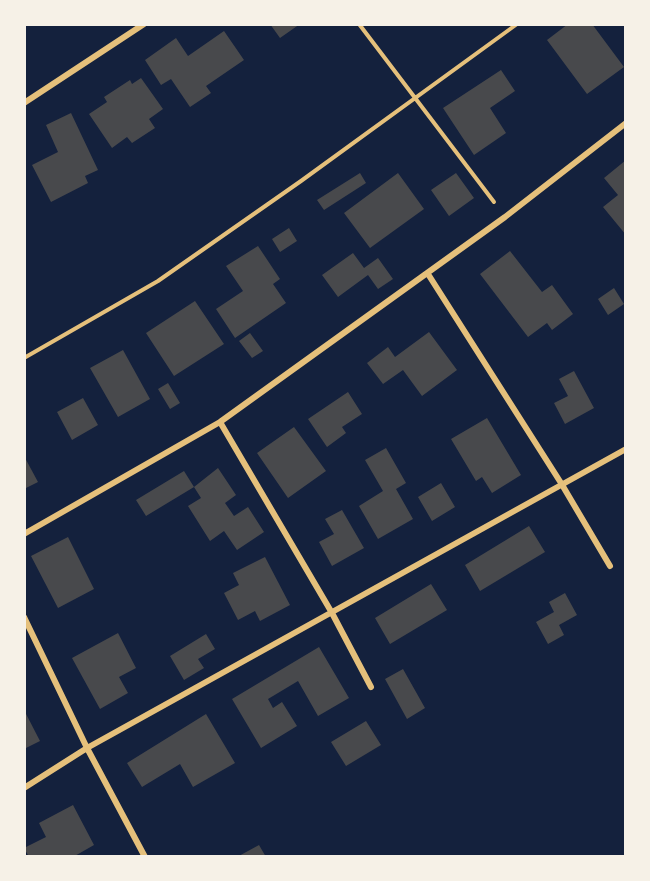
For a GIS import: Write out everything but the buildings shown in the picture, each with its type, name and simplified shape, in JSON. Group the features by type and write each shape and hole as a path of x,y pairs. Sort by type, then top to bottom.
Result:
{"street":[{"path":"24,103 144,24"},
{"path":"24,534 220,422 506,217 626,123"},
{"path":"428,273 561,483 610,566"},
{"path":"220,422 332,613 371,687"},
{"path":"24,788 87,748 626,448"},
{"path":"24,617 87,748 145,857"}],"path":[{"path":"358,24 506,217"},
{"path":"24,358 158,280 301,181 517,24"}]}
